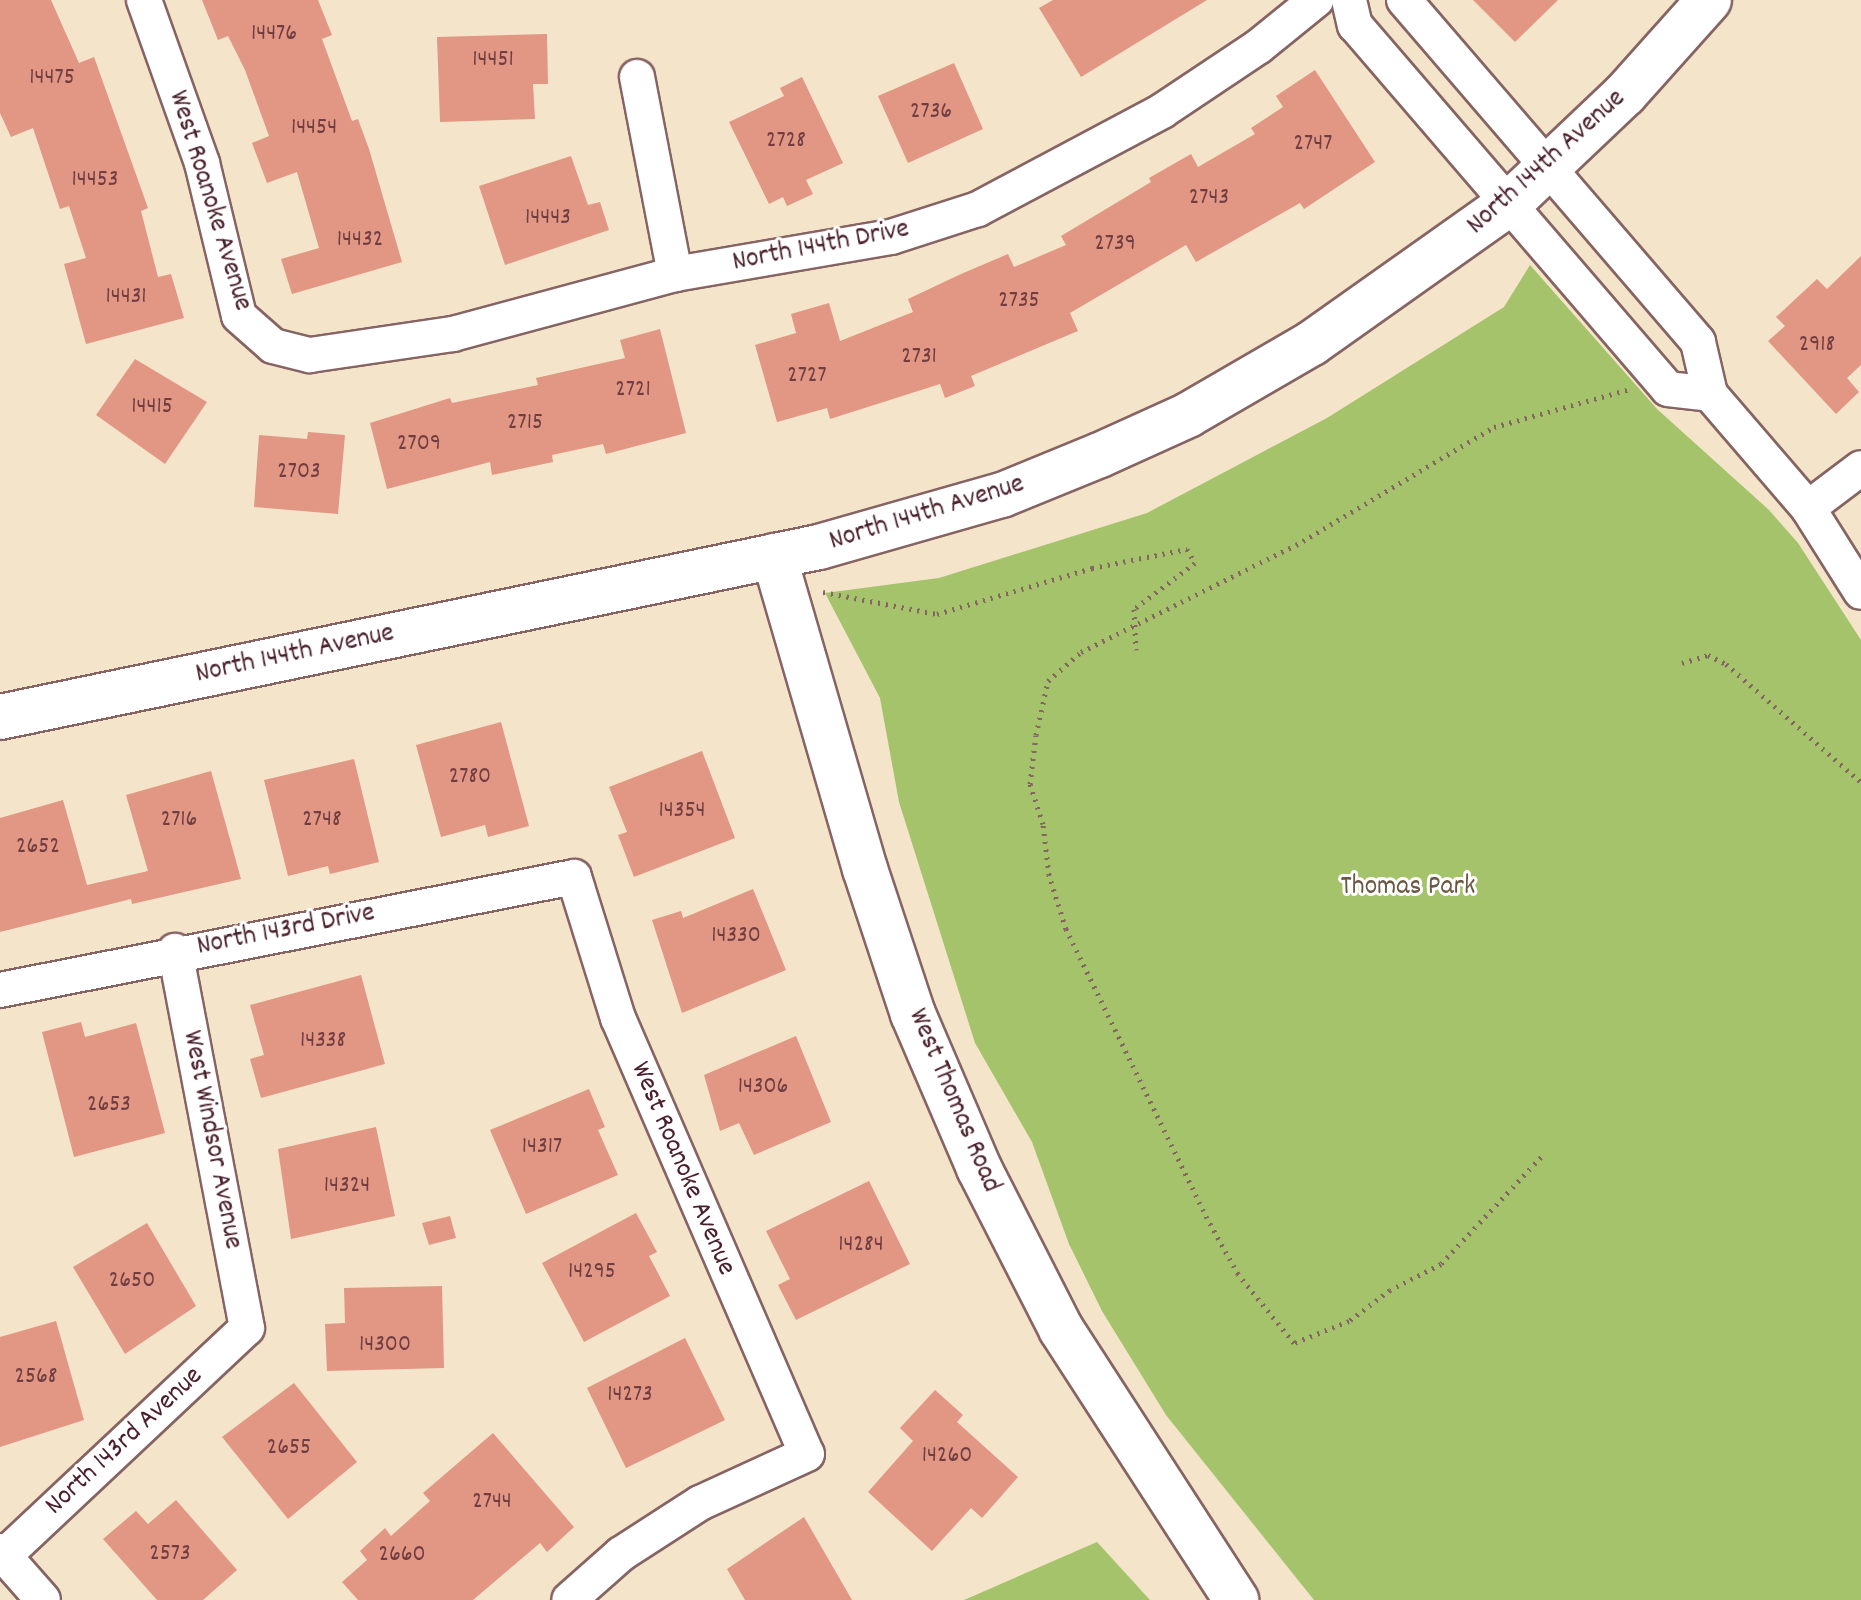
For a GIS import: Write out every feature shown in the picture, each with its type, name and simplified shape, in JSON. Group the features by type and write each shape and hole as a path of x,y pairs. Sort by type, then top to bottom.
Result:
{"main road":[{"name":"North 144th Avenue","path":"0,717 774,556 907,525 1002,495 1188,415 1364,308 1510,203 1625,94 1709,0"},
{"name":"West Thomas Road","path":"774,556 869,884 913,1014 979,1168 1061,1329 1236,1600"}],"street":[{"name":"West Roanoke Avenue","path":"144,0 202,163 239,316 273,346"},
{"name":"North 144th Drive","path":"273,346 310,355 453,334 675,274 891,237 978,209 1162,111 1258,47 1316,0"},
{"path":"1349,0 1355,25 1668,389 1710,394"},
{"path":"1404,0 1546,170 1698,342 1710,394 1808,508 1861,592"},
{"path":"637,77 675,274"},
{"path":"1808,508 1861,468"},
{"name":"West Roanoke Avenue","path":"569,1600 621,1554 700,1503 807,1454 618,1018 574,877"},
{"name":"North 143rd Drive","path":"0,990 175,951 574,877"},
{"name":"West Windsor Avenue","path":"175,951 247,1328"},
{"name":"North 143rd Avenue","path":"2,1553 247,1328"},
{"path":"2,1553 43,1600"}],"path":[{"path":"1541,1157 1441,1264 1390,1290 1349,1321 1294,1343 1238,1274 1180,1156 1157,1123 1066,929 1049,875 1043,824 1030,784 1048,681 1081,652 1132,630 1349,516 1494,427 1635,386"},
{"path":"774,556 825,593 937,614 1092,568 1187,549 1195,563 1134,609 1132,630 1136,650"},
{"path":"1682,663 1708,655 1726,664 1861,782"}],"green space":[{"name":"Thomas Park","path":"1530,265 1657,409 1769,510 1798,543 1861,640 1861,1600 1314,1600 1166,1415 1102,1311 1069,1244 1032,1142 975,1043 899,802 880,698 825,593 939,578 1147,513 1327,418 1504,307"},
{"path":"1097,1542 1150,1600 964,1600"}],"building":[{"path":"0,0 51,0 79,63 94,57 148,208 141,211 158,277 171,274 184,318 86,344 64,264 86,258 69,206 60,209 33,128 11,137 0,113"},
{"path":"202,0 318,0 332,35 322,39 352,121 358,119 369,149 402,262 292,294 281,259 319,248 297,172 267,183 252,143 269,136 245,70 228,36 218,40"},
{"path":"1053,0 1207,0 1081,77 1039,8"},
{"path":"1473,0 1558,0 1515,42"},
{"path":"547,34 548,84 533,84 535,119 440,122 437,37"},
{"path":"954,63 983,129 908,163 878,96"},
{"path":"1315,70 1375,162 1304,209 1300,203 1196,262 1186,245 1070,313 1078,331 971,376 975,386 945,398 940,384 830,419 827,408 777,422 755,345 796,333 791,314 829,303 840,341 913,312 908,299 1008,254 1014,267 1066,245 1061,236 1151,182 1149,178 1191,154 1198,167 1255,134 1251,128 1283,107 1276,96"},
{"path":"802,77 843,163 806,180 813,194 787,206 783,197 769,204 729,122 784,96 780,88"},
{"path":"571,156 588,205 600,202 609,230 505,265 479,186"},
{"path":"1861,256 1861,365 1847,378 1859,392 1836,414 1768,341 1785,326 1776,317 1817,279 1827,289"},
{"path":"660,329 686,433 606,454 603,444 552,455 553,462 492,475 490,462 387,489 370,423 450,398 452,403 538,385 536,378 625,358 620,340"},
{"path":"135,359 207,402 165,464 96,415"},
{"path":"308,432 345,435 338,514 254,507 259,435 307,439"},
{"path":"501,722 529,826 488,837 485,825 441,837 416,745"},
{"path":"702,751 735,838 634,877 618,835 627,832 609,787"},
{"path":"354,759 379,862 330,874 328,866 288,876 264,780"},
{"path":"211,771 241,879 132,904 131,899 0,932 0,818 63,800 87,885 148,871 126,795"},
{"path":"753,889 786,970 682,1013 652,920 681,911 683,918"},
{"path":"361,975 385,1064 261,1098 250,1059 264,1055 250,1005"},
{"path":"81,1022 85,1037 136,1023 165,1133 74,1157 42,1032"},
{"path":"796,1036 831,1122 754,1155 739,1123 720,1131 704,1075"},
{"path":"589,1089 605,1127 598,1130 618,1175 526,1214 490,1130"},
{"path":"376,1127 395,1216 291,1239 278,1149"},
{"path":"869,1181 910,1264 796,1320 778,1285 790,1279 766,1231"},
{"path":"636,1213 657,1252 649,1256 670,1296 584,1342 542,1263"},
{"path":"450,1216 456,1238 429,1245 422,1223"},
{"path":"147,1223 196,1306 125,1354 73,1267"},
{"path":"442,1286 444,1368 327,1371 325,1324 345,1323 344,1288"},
{"path":"56,1321 84,1420 0,1447 0,1337"},
{"path":"685,1338 725,1420 626,1468 587,1388"},
{"path":"294,1383 357,1462 288,1519 222,1437"},
{"path":"935,1390 963,1415 957,1422 1018,1477 982,1518 971,1508 932,1551 868,1492 913,1441 900,1428"},
{"path":"493,1433 574,1527 547,1552 540,1543 473,1600 358,1600 342,1582 367,1560 360,1551 385,1528 391,1536 430,1501 423,1493"},
{"path":"176,1500 237,1570 203,1600 157,1600 103,1539 136,1511 148,1524"},
{"path":"804,1517 852,1600 745,1600 727,1569"}]}
